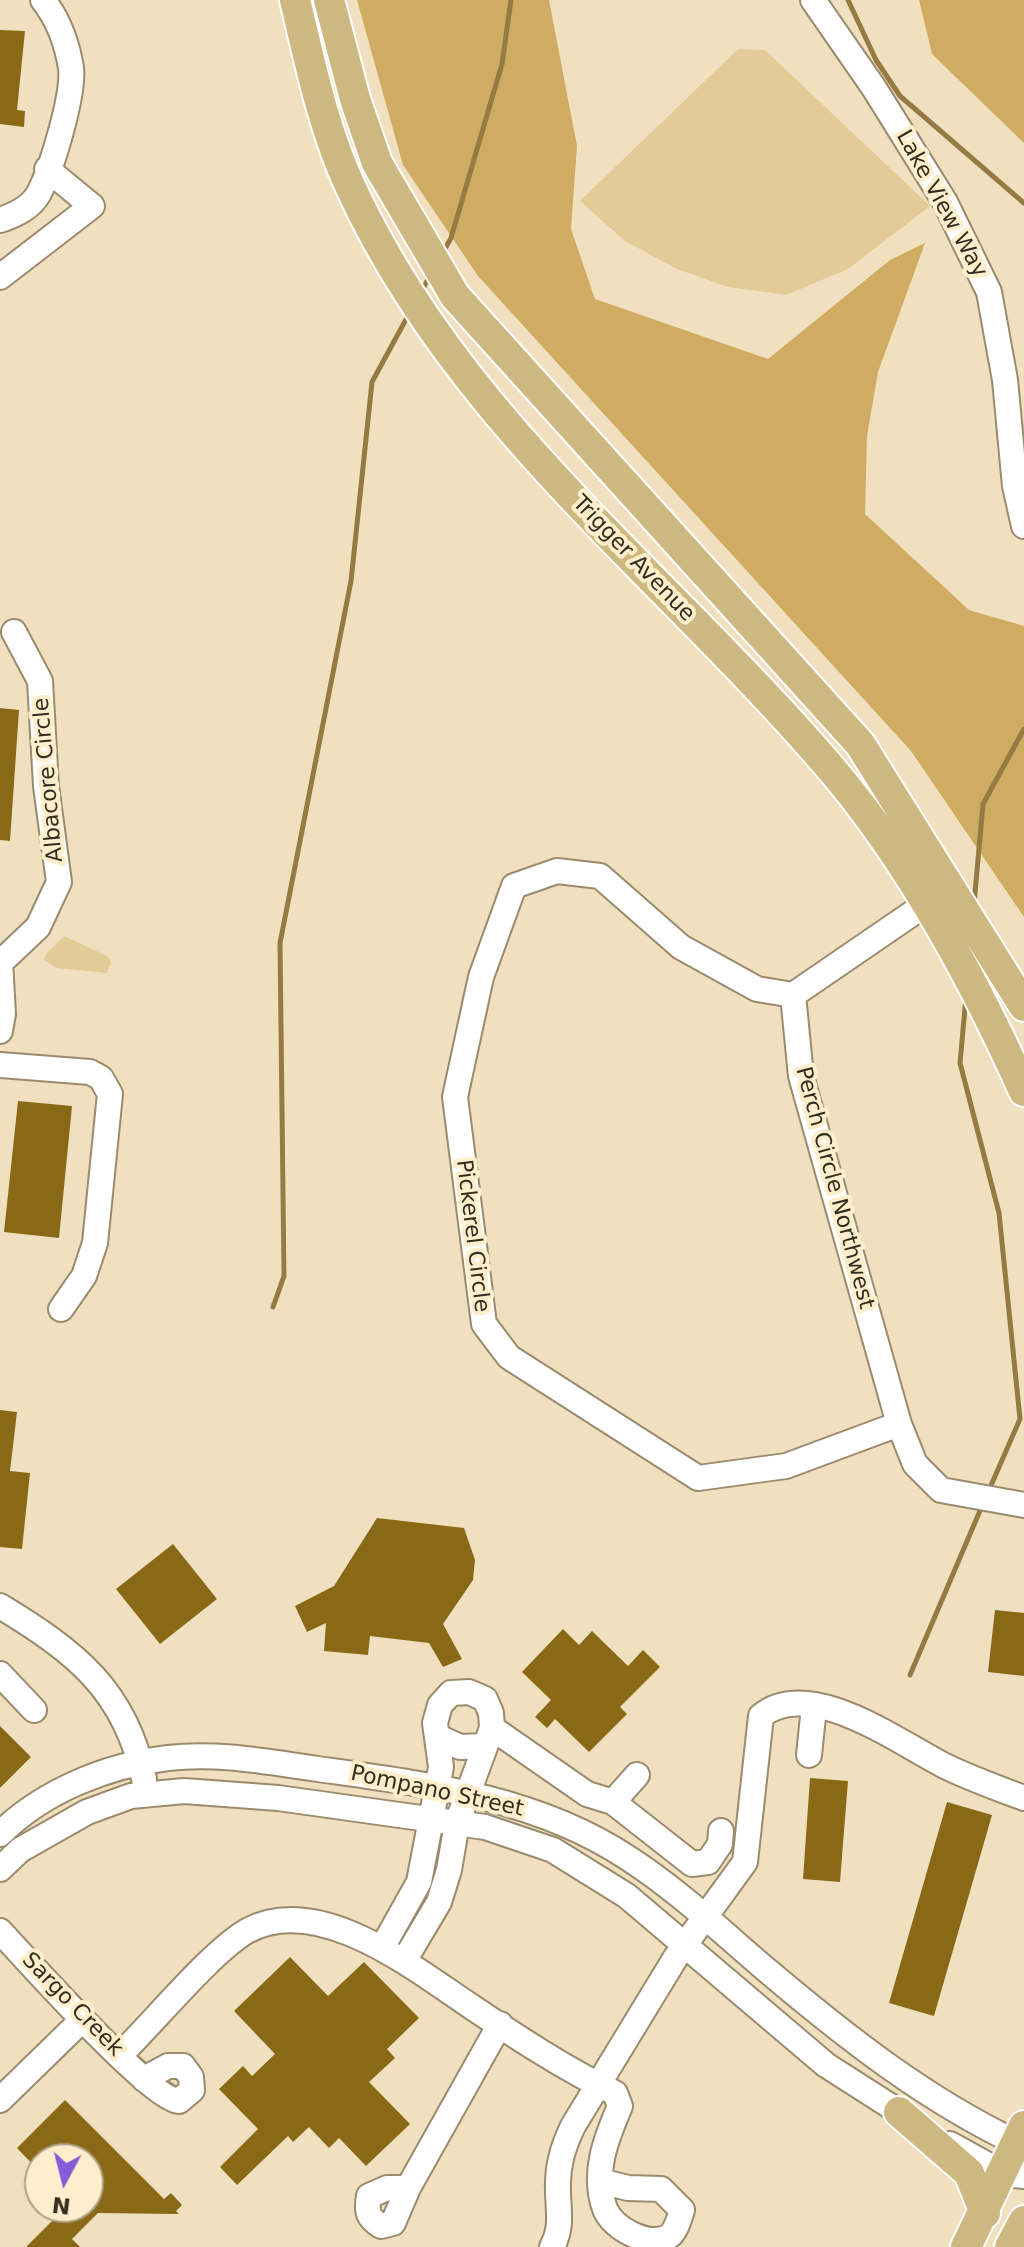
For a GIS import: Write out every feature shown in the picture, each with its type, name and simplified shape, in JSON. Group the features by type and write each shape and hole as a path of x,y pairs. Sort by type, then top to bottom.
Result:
{"main road":[{"name":"Trigger Avenue","path":"295,0 327,121 349,185 386,252 464,376 522,445 761,691 831,768 925,905 990,1015 1024,1091"},
{"name":"Trigger Avenue","path":"329,0 355,99 377,163 455,296 860,744 1024,1006"},
{"path":"899,2112 969,2173 985,2213"},
{"path":"966,2247 1019,2154"},
{"path":"1010,2247 1024,2221"}],"street":[{"path":"0,220 21,213 39,195 69,93 71,69 55,16 43,0"},
{"name":"Lake View Way","path":"813,0 874,88 945,202 989,292 1005,380 1015,486 1024,526"},
{"path":"0,277 92,206 47,169"},
{"name":"Albacore Circle","path":"0,1031 3,1014 0,962 38,927 59,882 46,786 40,681 14,632"},
{"name":"Pickerel Circle","path":"793,995 757,989 681,947 600,876 557,871 514,886 481,977 455,1097 484,1324 509,1357 698,1478 786,1466 899,1424"},
{"path":"793,995 950,887"},
{"name":"Perch Circle Northwest","path":"793,995 801,1076 899,1424"},
{"path":"0,1065 90,1072 101,1078 110,1094 95,1243 84,1276 61,1309"},
{"path":"899,1424 915,1464 941,1490 1024,1505"},
{"path":"0,1606 88,1667 112,1700 141,1763 147,1795"},
{"path":"0,1674 34,1710"},
{"path":"382,1948 419,1882 441,1767 435,1723 440,1705 451,1693 469,1692 485,1699 491,1713 488,1737 457,1823 449,1870 439,1902 404,1961"},
{"path":"552,2247 561,2217 558,2189 562,2150 598,2085 685,1947 745,1862 761,1716 774,1705 814,1707 851,1715 944,1765 1024,1798"},
{"path":"809,1755 814,1707"},
{"path":"438,1737 460,1747 488,1737 587,1794 613,1802 692,1864 708,1862 720,1844 721,1831"},
{"name":"Pompano Street","path":"0,1834 55,1794 113,1769 168,1758 231,1756 468,1794 573,1825 638,1864 895,2073 1019,2154"},
{"path":"613,1802 637,1775"},
{"name":"Pompano Street","path":"0,1869 20,1850 87,1812 147,1795 184,1791 278,1798 485,1827 553,1850 627,1896 826,2065 970,2157 1019,2154"},
{"path":"120,2055 247,1931 278,1921 309,1921 382,1948 615,2093 620,2106 601,2153 600,2181"},
{"name":"Sargo Creek","path":"0,1931 82,2020 144,2079"},
{"path":"0,2100 82,2020"},
{"path":"408,2188 500,2024"}],"shaded area":[{"path":"357,0 549,0 577,146 571,229 595,299 768,359 890,260 925,243 878,372 867,436 865,514 969,610 1024,626 1024,917 911,751 478,276 403,165"},
{"path":"919,0 1024,0 1024,143 932,54"},
{"path":"738,49 765,50 930,206 848,269 786,295 728,287 677,269 625,241 580,201"},
{"path":"64,936 107,956 111,962 107,973 56,968 44,960"}],"building":[{"path":"0,30 25,31 17,110 25,111 24,127 0,124"},
{"path":"0,708 19,710 10,841 0,840"},
{"path":"18,1101 72,1106 59,1238 4,1232"},
{"path":"0,1410 17,1412 10,1471 30,1473 22,1549 0,1547"},
{"path":"377,1518 464,1528 475,1560 473,1580 443,1624 462,1659 443,1667 429,1643 370,1636 368,1655 324,1651 326,1623 307,1632 295,1606 334,1586"},
{"path":"173,1544 217,1599 160,1644 116,1589"},
{"path":"995,1610 1024,1613 1024,1676 988,1672"},
{"path":"563,1629 579,1645 592,1631 628,1666 643,1650 660,1667 620,1707 627,1714 589,1752 555,1719 547,1728 535,1717 551,1700 522,1672"},
{"path":"0,1726 31,1757 0,1788"},
{"path":"810,1778 848,1781 840,1882 803,1879"},
{"path":"947,1802 992,1815 934,2016 889,2003"},
{"path":"290,1957 328,1996 364,1962 419,2018 387,2049 395,2058 369,2082 410,2124 366,2166 339,2138 329,2148 309,2127 293,2142 288,2136 237,2185 220,2167 258,2129 219,2089 243,2066 252,2076 275,2054 234,2011"},
{"path":"65,2100 164,2199 171,2193 182,2205 176,2211 179,2214 104,2213 104,2143 24,2143 24,2155 17,2148"},
{"path":"50,2223 88,2223 72,2239 80,2247 26,2247"}],"waterway":[{"path":"442,254 451,238 502,64 511,0"},
{"path":"848,0 876,60 900,96 1024,203"},
{"path":"421,293 431,273"},
{"path":"273,1307 284,1276 280,943 351,581 372,382 410,312"},
{"path":"974,904 983,804 1024,729"},
{"path":"966,997 960,1063 999,1213 1020,1419 989,1490"},
{"path":"910,1675 982,1506"}]}
